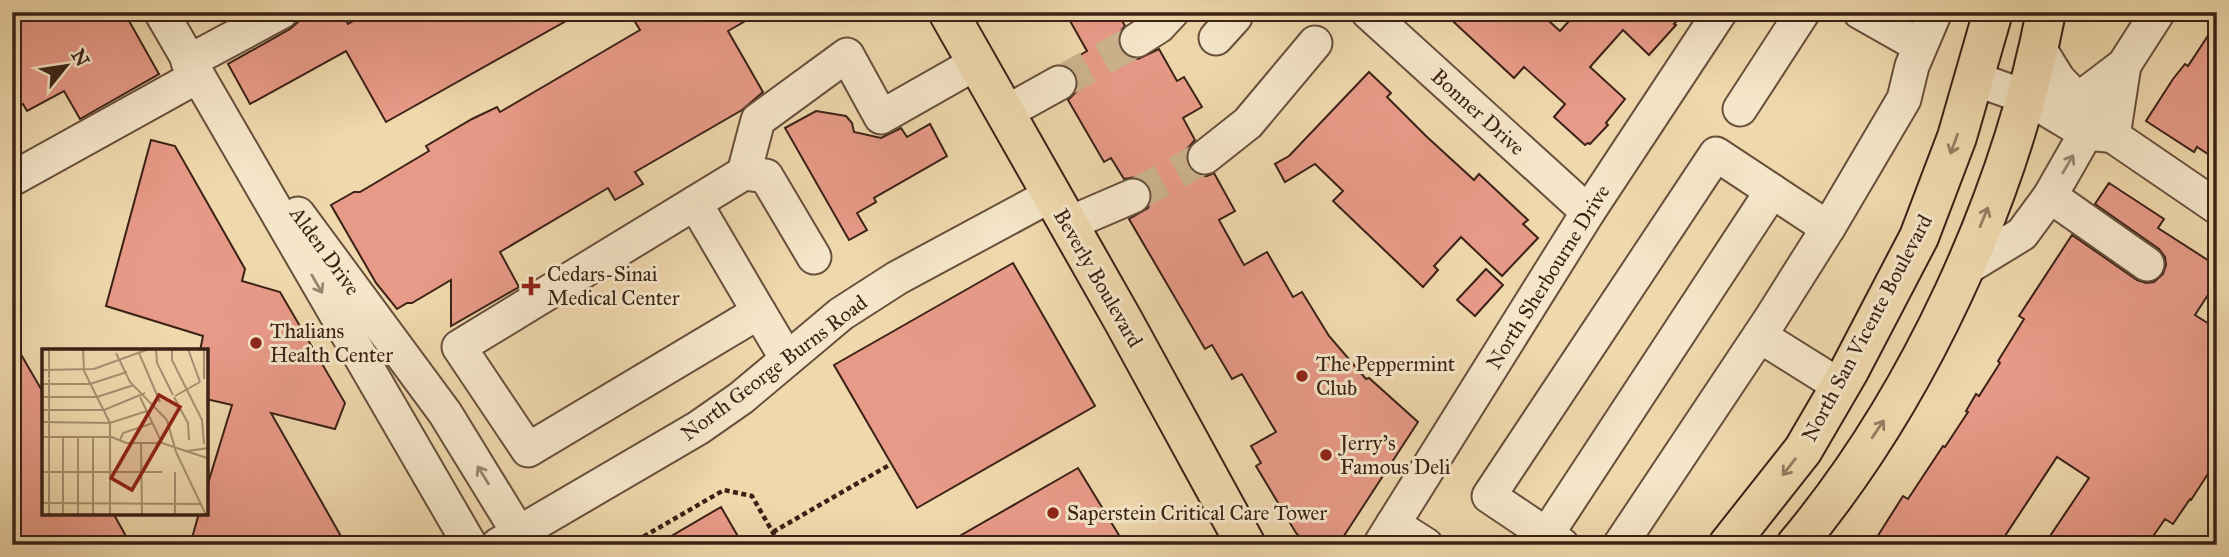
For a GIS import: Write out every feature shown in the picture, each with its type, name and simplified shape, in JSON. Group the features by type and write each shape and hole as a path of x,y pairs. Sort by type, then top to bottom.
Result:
{"main road":[{"name":"Beverly Boulevard","path":"948,12 1124,322 1246,545"},
{"name":"North San Vicente Boulevard","path":"1728,545 1803,450 1919,237 1957,137 1993,12"},
{"path":"1796,545 1822,514 1897,401 1950,303 2004,167 2026,97 2042,30"}],"street":[{"name":"Alden Drive","path":"161,12 470,545"},
{"path":"12,179 281,12"},
{"path":"1137,40 1160,26 1172,12"},
{"name":"Bonner Drive","path":"1368,12 1588,212"},
{"name":"North Sherbourne Drive","path":"1387,534 1588,212 1720,12"},
{"path":"1740,109 1803,12"},
{"path":"1860,12 1920,46"},
{"path":"1620,545 1765,328 1828,228 1904,99 1912,66 1935,12"},
{"path":"1963,270 2022,234 2100,134 2124,65 2158,12"},
{"path":"2042,30 2058,79 2078,100 2100,134"},
{"path":"1205,157 1248,123 1315,43"},
{"path":"744,173 758,120 847,55 881,117 976,63"},
{"path":"2078,100 2124,65"},
{"name":"Alden Drive","path":"192,69 445,413 514,541"},
{"path":"1975,79 2026,97 2100,134 2217,207"},
{"path":"1005,114 1059,83"},
{"path":"1772,191 1554,540 1489,496 1716,155 1772,191 1828,228"},
{"path":"759,312 527,450 459,347 744,173 766,176 814,257"},
{"name":"North George Burns Road","path":"514,541 698,428 741,398 841,314 897,278 1059,209 1133,196"},
{"path":"2050,196 2147,264"},
{"path":"695,203 788,359"},
{"path":"1765,328 1844,379"},
{"path":"1387,534 1426,545"}],"path":[{"path":"773,532 891,464"},
{"path":"629,545 724,490 752,496 780,545"}],"building":[{"path":"12,12 124,12 159,74 80,119 64,91 27,111 23,104 12,110"},
{"path":"300,12 341,12 348,24 369,12 582,12 386,122 346,51 250,104 228,64 290,29 298,22"},
{"path":"629,12 761,12 728,31 763,92 742,110 635,172 643,184 615,200 608,188 500,252 519,287 451,326 451,280 397,309 376,283 331,205 354,192 360,192 429,151 426,146 472,119 497,107 500,112 640,30"},
{"path":"1065,12 1117,12 1125,26 1118,40 1121,51 1138,59 1159,49 1177,81 1184,77 1202,107 1183,118 1195,140 1187,149 1186,160 1197,175 1207,176 1214,173 1235,211 1219,220 1244,265 1267,252 1293,297 1302,292 1329,336 1366,379 1369,378 1418,422 1338,545 1308,545 1296,533 1256,466 1261,463 1251,446 1276,432 1242,374 1232,379 1212,345 1205,349 1129,219 1148,208 1152,199 1151,189 1145,181 1136,177 1124,179 1111,158 1104,162 1068,100 1076,92 1078,83 1075,73 1063,65 1087,51"},
{"path":"1443,12 1515,12 1522,19 1528,12 1539,12 1560,31 1577,12 1685,12 1649,55 1623,30 1590,67 1625,99 1606,123 1608,125 1590,144 1585,145 1554,117 1565,104 1524,67 1514,78"},
{"path":"2217,22 2217,160 2197,147 2194,152 2146,121 2173,79 2185,64 2188,66"},
{"path":"1369,72 1391,93 1387,97 1426,136 1474,180 1479,174 1528,220 1523,224 1538,238 1502,276 1461,237 1434,266 1438,270 1423,287 1333,201 1343,191 1315,164 1285,182 1275,164 1289,156"},
{"path":"816,111 846,116 852,123 854,132 881,138 901,128 907,137 930,124 947,156 874,198 876,202 857,213 867,230 849,240 785,128"},
{"name":"Thalians Health Center","path":"151,140 175,146 245,269 242,281 280,292 345,403 335,429 271,413 346,545 218,545 192,538 198,515 208,515 208,483 232,405 208,399 208,349 200,349 203,336 106,306"},
{"path":"2109,183 2164,219 2158,228 2217,266 2217,281 2195,315 2217,329 2217,460 2191,500 2173,524 2165,519 2147,545 2044,545 2089,478 2057,457 1999,545 1872,545 1903,496 1908,499 1943,446 1945,447 1968,412 1966,411 1976,394 1979,396 2024,319 2019,316 2072,235 2137,280 2154,282 2163,274 2165,257 2159,249 2095,204"},
{"path":"1013,263 1095,406 917,508 834,365"},
{"path":"1486,269 1503,285 1475,316 1457,300"},
{"path":"12,339 42,391 42,515 114,515 131,545 12,545"},
{"name":"Saperstein Critical Care Tower","path":"1078,468 1125,545 944,545"},
{"path":"721,507 743,545 656,545"}],"tunnel":[{"path":"1059,83 1137,40"},
{"path":"1133,196 1205,157"}],"place":[{"name":"Cedars-Sinai Medical Center","path":"531,286"},
{"name":"Thalians Health Center","path":"256,343"},
{"name":"The Peppermint Club","path":"1302,376"},
{"name":"Jerry's Famous Deli","path":"1326,455"},
{"name":"Saperstein Critical Care Tower","path":"1053,513"}]}
